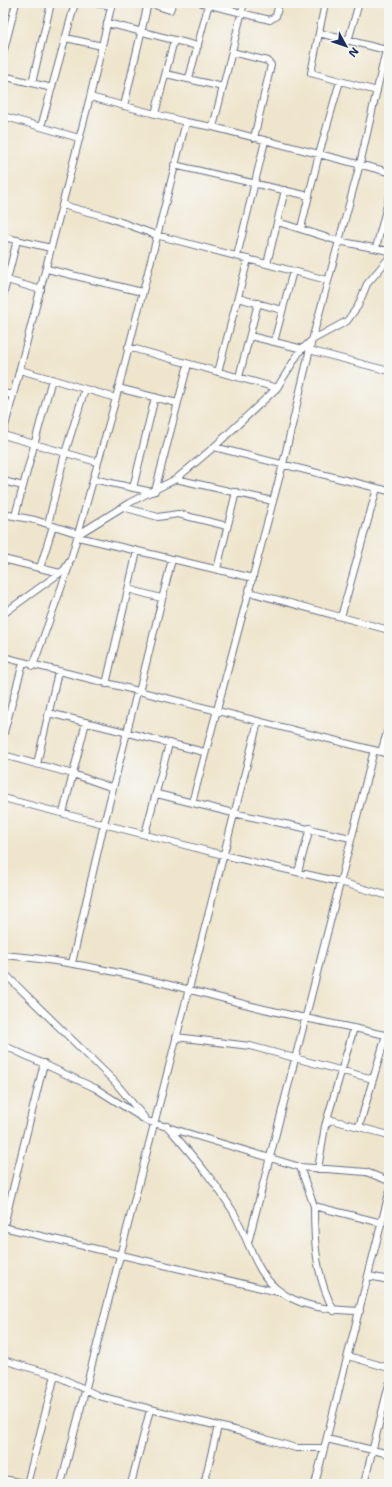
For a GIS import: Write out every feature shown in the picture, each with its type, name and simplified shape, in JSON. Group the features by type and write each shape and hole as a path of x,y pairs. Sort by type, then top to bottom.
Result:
{"street":[{"path":"3,54 16,3"},
{"path":"32,83 51,3"},
{"path":"42,127 75,3"},
{"path":"96,3 111,5 90,97 51,248 47,269 3,434 98,462"},
{"path":"124,106 148,3 170,10 173,3"},
{"path":"202,3 241,14 270,20 276,16 279,3"},
{"path":"213,127 244,3"},
{"path":"325,3 311,73 377,91"},
{"path":"348,41 359,3"},
{"path":"189,78 209,4"},
{"path":"3,23 10,24"},
{"path":"107,23 198,46"},
{"path":"319,33 386,50"},
{"path":"192,803 204,752 217,711 283,464 309,350 360,164 389,37"},
{"path":"66,38 102,46"},
{"path":"155,114 174,40"},
{"path":"232,52 270,63 254,138"},
{"path":"166,74 189,78 223,87"},
{"path":"3,76 52,88"},
{"path":"300,228 310,196 319,154 340,81"},
{"path":"90,97 389,172"},
{"path":"3,116 79,138"},
{"path":"33,666 78,536 92,479 116,398 156,235 186,122"},
{"path":"236,256 266,141"},
{"path":"174,165 310,196"},
{"path":"267,264 285,190"},
{"path":"376,248 389,198"},
{"path":"62,205 107,218 156,235 327,280"},
{"path":"278,222 338,240 389,251"},
{"path":"3,236 51,248"},
{"path":"3,296 17,240"},
{"path":"78,536 123,507 176,479 214,447 277,388 302,348 312,340 347,321 358,306 367,284 389,258"},
{"path":"218,372 248,259"},
{"path":"47,269 142,292"},
{"path":"274,342 293,271"},
{"path":"7,280 41,290"},
{"path":"238,298 282,310"},
{"path":"239,377 258,303"},
{"path":"250,336 302,348"},
{"path":"128,347 277,388"},
{"path":"309,350 389,371"},
{"path":"154,491 188,364"},
{"path":"20,370 116,398"},
{"path":"15,516 52,379"},
{"path":"118,388 177,403"},
{"path":"40,568 65,453 85,389"},
{"path":"3,393 13,395"},
{"path":"133,488 155,397"},
{"path":"214,447 389,491"},
{"path":"92,479 154,491"},
{"path":"176,479 273,501"},
{"path":"3,481 23,486"},
{"path":"341,617 377,488"},
{"path":"217,570 236,492"},
{"path":"123,507 158,517 178,514 227,526"},
{"path":"3,514 50,525 78,536 136,551 253,578"},
{"path":"106,684 136,551"},
{"path":"3,559 60,573"},
{"path":"3,614 60,573 71,559"},
{"path":"72,963 104,824 172,559"},
{"path":"128,590 161,598"},
{"path":"249,592 389,630"},
{"path":"3,657 33,666 389,754"},
{"path":"3,736 23,663"},
{"path":"37,764 58,672"},
{"path":"49,713 204,752"},
{"path":"62,813 86,722"},
{"path":"62,1484 233,813 258,722"},
{"path":"381,752 389,726"},
{"path":"145,834 157,794 169,744"},
{"path":"248,1243 374,750"},
{"path":"3,755 73,774 113,788"},
{"path":"157,794 233,813 310,828 351,838"},
{"path":"3,798 223,855 340,882 389,896"},
{"path":"298,872 310,828"},
{"path":"3,955 36,958 112,970 305,1018 387,1036 360,1127"},
{"path":"3,972 114,1081 148,1121"},
{"path":"318,1169 325,1126 340,1069 354,1028"},
{"path":"176,1037 250,1046 373,1079"},
{"path":"3,1045 95,1088 148,1121 300,1167 366,1172 389,1181"},
{"path":"44,1063 3,1227 279,1293 317,1308 360,1311"},
{"path":"325,1126 332,1120 389,1135"},
{"path":"167,1126 202,1166 221,1192 234,1214 269,1284 279,1293"},
{"path":"300,1167 314,1206 314,1245 320,1276 334,1310"},
{"path":"314,1484 360,1311 389,1193"},
{"path":"314,1206 382,1222"},
{"path":"369,1276 389,1280"},
{"path":"348,1356 389,1368"},
{"path":"3,1360 55,1375 99,1396 150,1410 218,1426 296,1448 324,1448"},
{"path":"3,1479 27,1484 55,1375"},
{"path":"364,1484 389,1384"},
{"path":"131,1484 150,1410"},
{"path":"204,1484 218,1426"},
{"path":"327,1439 389,1454"}]}
